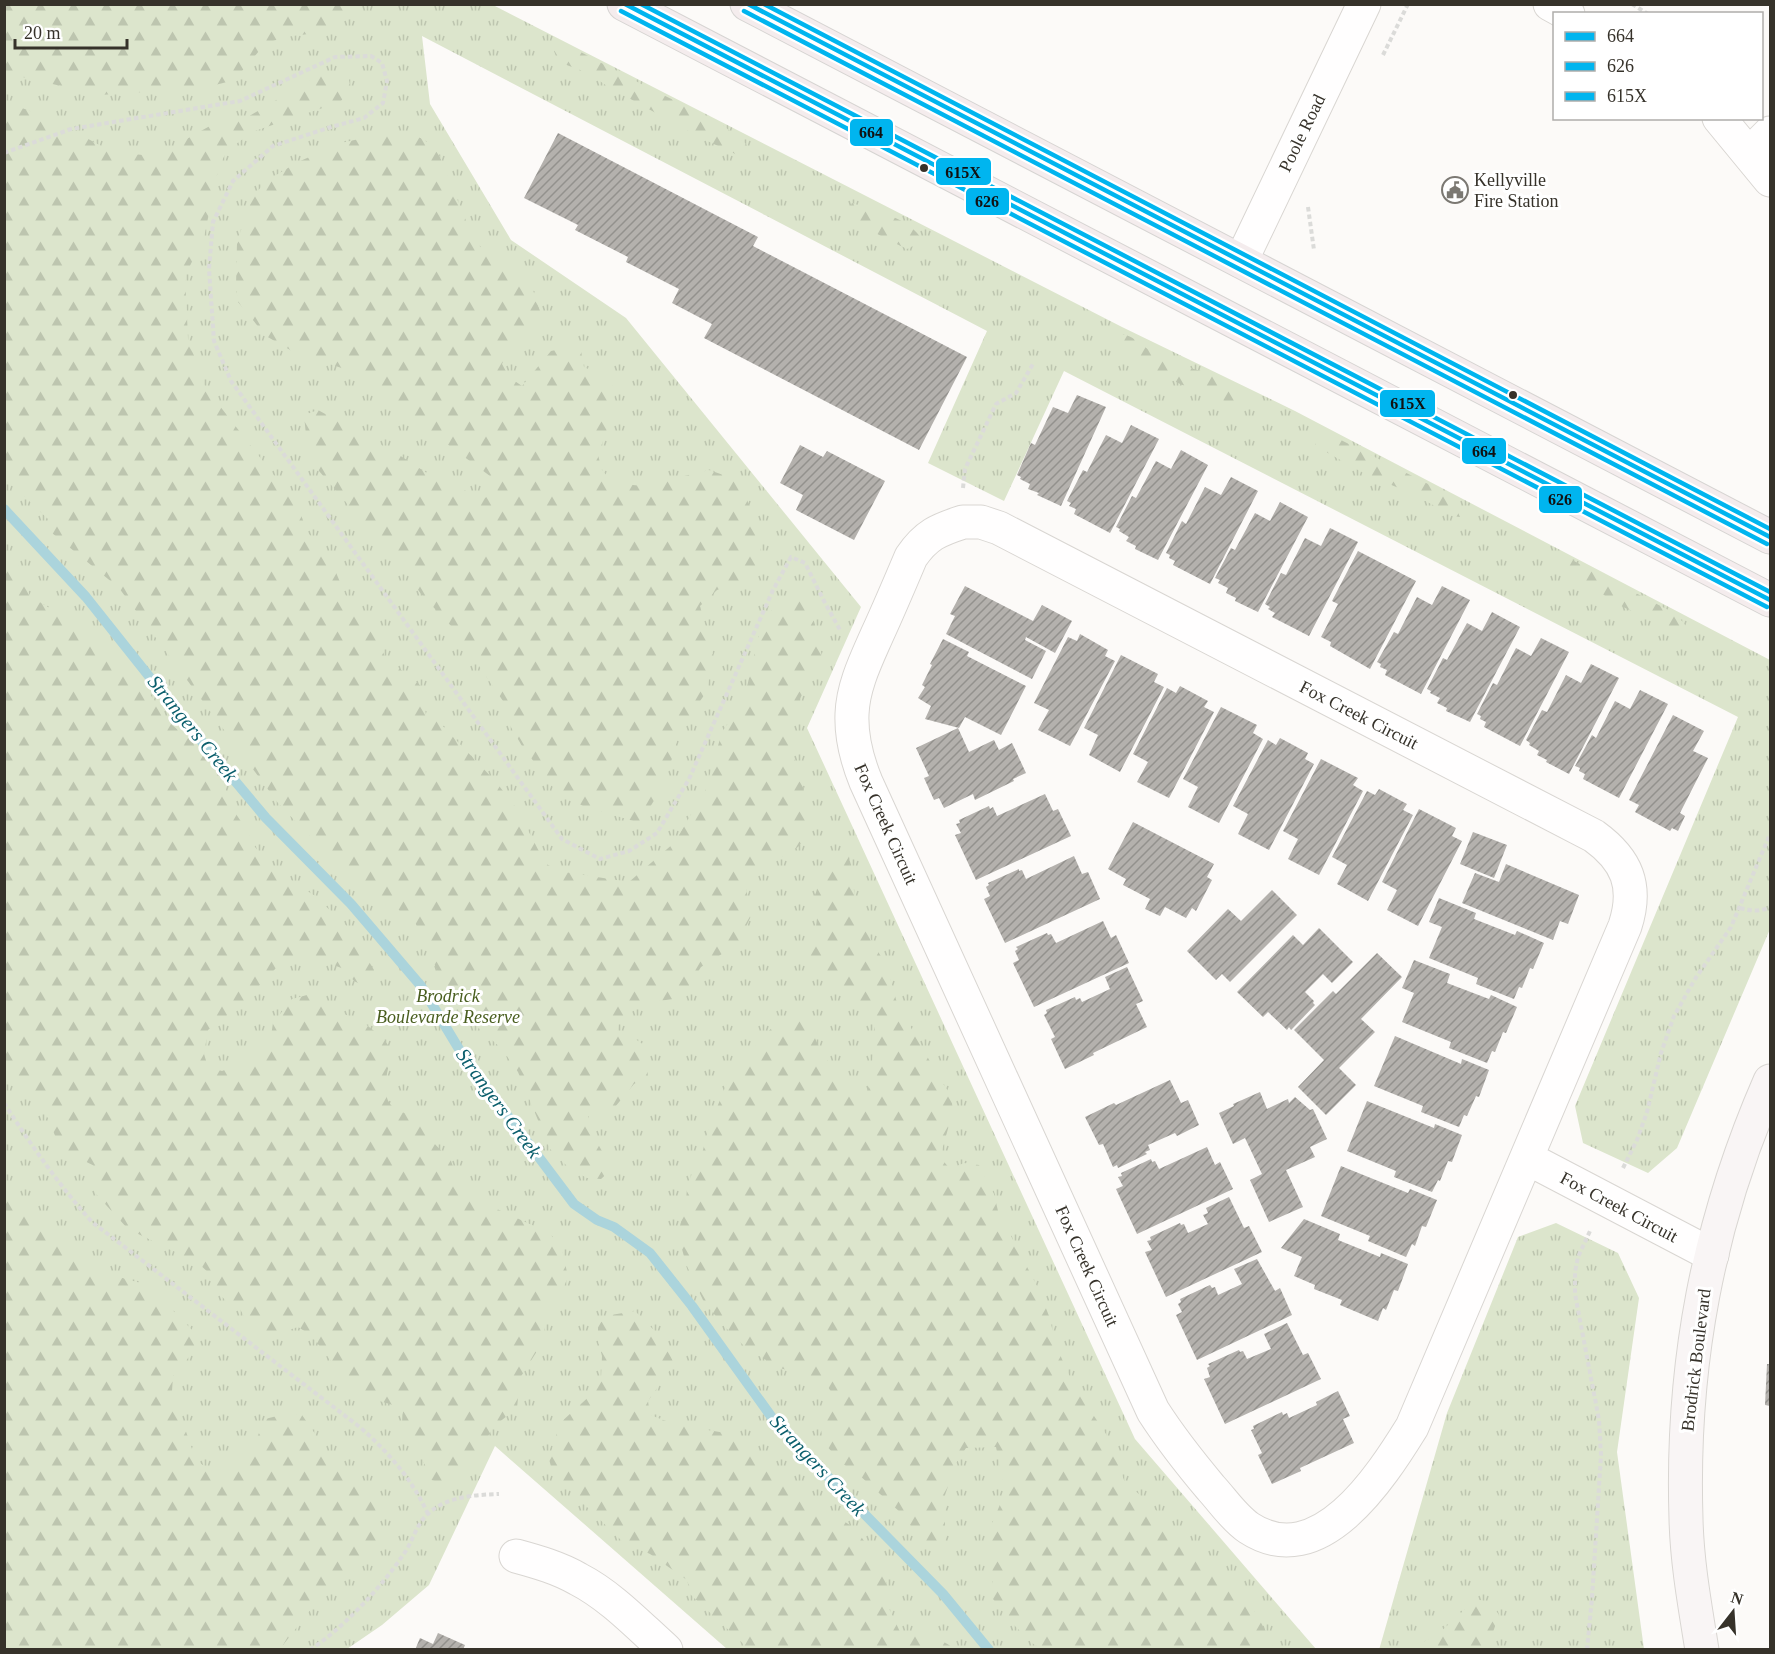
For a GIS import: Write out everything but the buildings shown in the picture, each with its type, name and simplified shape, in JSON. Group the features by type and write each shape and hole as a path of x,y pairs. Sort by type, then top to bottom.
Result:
{"main road":[{"path":"624,4 1770,600"},
{"path":"747,4 1770,537"}],"street":[{"name":"Poole Road","path":"1241,261 1364,4"},
{"path":"1550,4 1564,12"},
{"path":"1722,120 1760,144 1770,180"},
{"name":"Fox Creek Circuit","path":"981,522 999,528 1583,831 1608,846 1620,860 1628,876 1631,893 1630,910 1412,1427 1391,1461 1366,1493 1329,1526 1315,1534 1299,1539 1282,1540 1265,1536 1248,1528 1183,1455 1153,1411 857,760 852,714 855,692 868,656 915,551 931,534 945,527 960,523 981,522"},
{"name":"Brodrick Boulevard","path":"1702,1650 1692,1593 1686,1521 1685,1449 1690,1378 1700,1306 1716,1235 1737,1164 1770,1081"},
{"name":"Fox Creek Circuit","path":"1527,1158 1712,1255"},
{"path":"516,1556 548,1565 578,1578 617,1607 666,1650"}],"path":[{"path":"1382,57 1408,4"},
{"path":"1632,4 1645,12"},
{"path":"4,153 70,129 240,101 335,57 371,56 382,63 387,81 383,103 364,118 273,146 233,181 213,222 209,269 214,341 231,381 562,839 600,859 629,851 657,833 689,779 773,590 791,557 805,563 841,631 868,656"},
{"path":"1308,205 1314,250"},
{"path":"960,523 965,469 996,404 1016,393 1033,364"},
{"path":"1622,1169 1643,1125 1669,1028 1684,997 1731,927 1770,834"},
{"path":"1740,908 1760,911 1770,907"},
{"path":"4,1103 69,1197 92,1222 361,1428 385,1449 403,1471 422,1500 428,1514"},
{"path":"1587,1650 1601,1455 1599,1420 1575,1294 1575,1272 1578,1257 1591,1230"},
{"path":"310,1650 358,1609 388,1576 405,1553 414,1534 428,1514 439,1506 454,1500 476,1495 500,1494"}],"green space":[{"path":"5,4 360,5 340,15 329,26 316,33 273,41 259,51 231,81 203,88 100,95 5,73"},
{"name":"Brodrick Boulevarde Reserve","path":"5,5 493,5 1122,327 1295,411 1770,660 1770,929 1677,1148 1648,1173 1583,1143 1575,1106 1738,717 1064,371 1004,501 928,463 987,331 422,36 430,104 511,240 626,318 861,607 807,728 1135,1439 1316,1649 727,1649 495,1446 429,1585 382,1625 347,1649 5,1650"},
{"path":"560,48 575,49 720,123 745,143 750,150 746,159 701,138 588,73 564,64 557,59 554,51"},
{"path":"320,74 348,75 351,90 340,102 252,132 227,151 219,166 204,237 185,276 188,338 205,387 297,505 308,533 329,556 348,601 379,642 385,657 421,686 426,715 438,721 496,782 517,809 545,863 558,871 629,882 674,843 705,791 722,732 744,700 763,617 787,599 802,596 811,613 822,656 790,718 792,752 802,779 808,821 807,836 798,847 753,875 746,888 751,916 738,944 701,967 685,992 673,999 644,1003 619,1021 617,1035 631,1036 644,1045 648,1076 634,1084 615,1107 601,1108 588,1116 589,1128 612,1169 601,1179 587,1178 570,1169 550,1149 518,1072 502,1049 453,1005 414,920 348,876 278,803 119,588 52,533 49,520 5,478 5,102 50,118 112,152 143,155 174,146 217,122 246,118"},
{"path":"386,133 416,136 422,138 433,148 439,155 474,240 489,256 528,275 543,320 508,350 502,364 509,377 522,386 551,351 566,348 581,351 584,367 611,380 615,394 609,424 598,455 602,470 613,483 643,486 709,470 735,479 744,492 762,538 758,574 717,590 700,606 713,654 707,691 680,730 665,783 640,823 583,806 556,791 522,746 505,717 503,701 453,628 421,594 403,568 319,471 307,445 304,415 318,410 396,453 436,479 484,498 498,493 494,479 408,415 374,384 359,374 292,351 266,336 238,302 237,242 252,198 266,181 298,162 341,143"},
{"path":"852,203 901,221 917,233 923,241 907,249 883,237 854,217 849,210"},
{"path":"1118,334 1129,336 1158,356 1232,382 1257,403 1235,404 1220,400 1171,379 1148,367 1115,340"},
{"path":"1331,435 1440,490 1452,500 1460,517 1453,516 1411,493 1367,475 1321,449 1315,444 1316,436"},
{"path":"4,549 15,557 30,596 103,644 144,686 172,725 209,755 219,769 232,808 255,847 265,859 288,878 315,896 357,936 359,949 374,970 373,979 368,988 354,981 344,969 318,959 289,958 277,967 243,1003 208,1030 204,1054 208,1067 222,1071 250,1060 271,1036 273,1023 292,999 307,995 321,996 346,1015 359,1019 383,1038 392,1051 386,1082 387,1098 390,1104 399,1111 423,1119 432,1141 451,1161 456,1175 475,1199 547,1230 562,1249 568,1277 562,1291 547,1306 544,1336 520,1378 517,1408 492,1428 474,1467 441,1483 428,1479 419,1444 407,1435 402,1423 403,1408 366,1397 342,1375 311,1335 298,1327 270,1336 255,1334 238,1306 226,1301 215,1289 210,1274 198,1263 128,1229 96,1194 91,1181 96,1167 75,1156 60,1144 45,1112 15,1087 7,1076 4,1068"},
{"path":"1556,554 1676,614 1686,626 1687,633 1680,635 1660,628 1648,619 1613,602 1554,561"},
{"path":"849,853 859,919 883,960 897,1003 951,1095 953,1111 940,1157 950,1169 964,1163 979,1165 994,1194 998,1211 1038,1288 1049,1316 1057,1348 1074,1386 1106,1434 1124,1480 1249,1596 1274,1649 1043,1650 1032,1643 1012,1623 993,1599 991,1526 1004,1495 996,1447 966,1448 956,1463 945,1495 945,1545 931,1546 901,1513 858,1474 843,1464 823,1442 818,1410 834,1406 832,1393 824,1381 780,1368 747,1349 722,1324 703,1300 686,1264 678,1234 693,1170 701,1158 708,1130 728,1080 736,1067 778,1021 791,1015 806,1018 818,1045 850,1097 865,1097 870,1083 875,1035 874,1021 867,1006 816,971 809,956 818,914 813,900 819,885 836,860"},
{"path":"5,1190 83,1264 97,1271 148,1285 197,1335 194,1351 173,1376 172,1391 192,1449 200,1463 212,1472 227,1467 253,1447 265,1419 289,1413 302,1415 349,1483 366,1492 375,1503 378,1536 374,1550 362,1561 335,1578 280,1649 5,1649"},
{"path":"1556,1223 1618,1253 1639,1298 1617,1452 1644,1649 1379,1650 1447,1413 1518,1237"},
{"path":"635,1311 662,1341 674,1364 648,1401 650,1415 677,1425 738,1435 773,1467 782,1481 801,1501 813,1510 842,1520 856,1529 882,1568 887,1585 885,1600 901,1634 936,1639 954,1649 749,1649 691,1595 687,1580 650,1554 622,1541 553,1474 549,1459 560,1423 593,1393 601,1378 602,1356 598,1341 598,1324 611,1315"},
{"path":"1476,1599 1491,1603 1499,1615 1487,1649 1416,1649 1423,1642 1437,1635"}],"waterway":[{"name":"Strangers Creek","path":"4,509 86,597 183,719 266,818 351,904 421,986 465,1059 574,1204 597,1220 614,1227 650,1253 692,1306 778,1426 943,1594 989,1650"}],"transit line":[{"name":"664","path":"625,4 1770,600"},
{"name":"615X","path":"641,4 1770,592"},
{"name":"664","path":"748,4 1770,537"},
{"name":"615X","path":"764,4 1770,529"},
{"name":"626","path":"621,11 1767,607"},
{"name":"626","path":"744,11 1767,544"}],"place":[{"name":"Kellyville Fire Station","path":"1455,190"}]}
